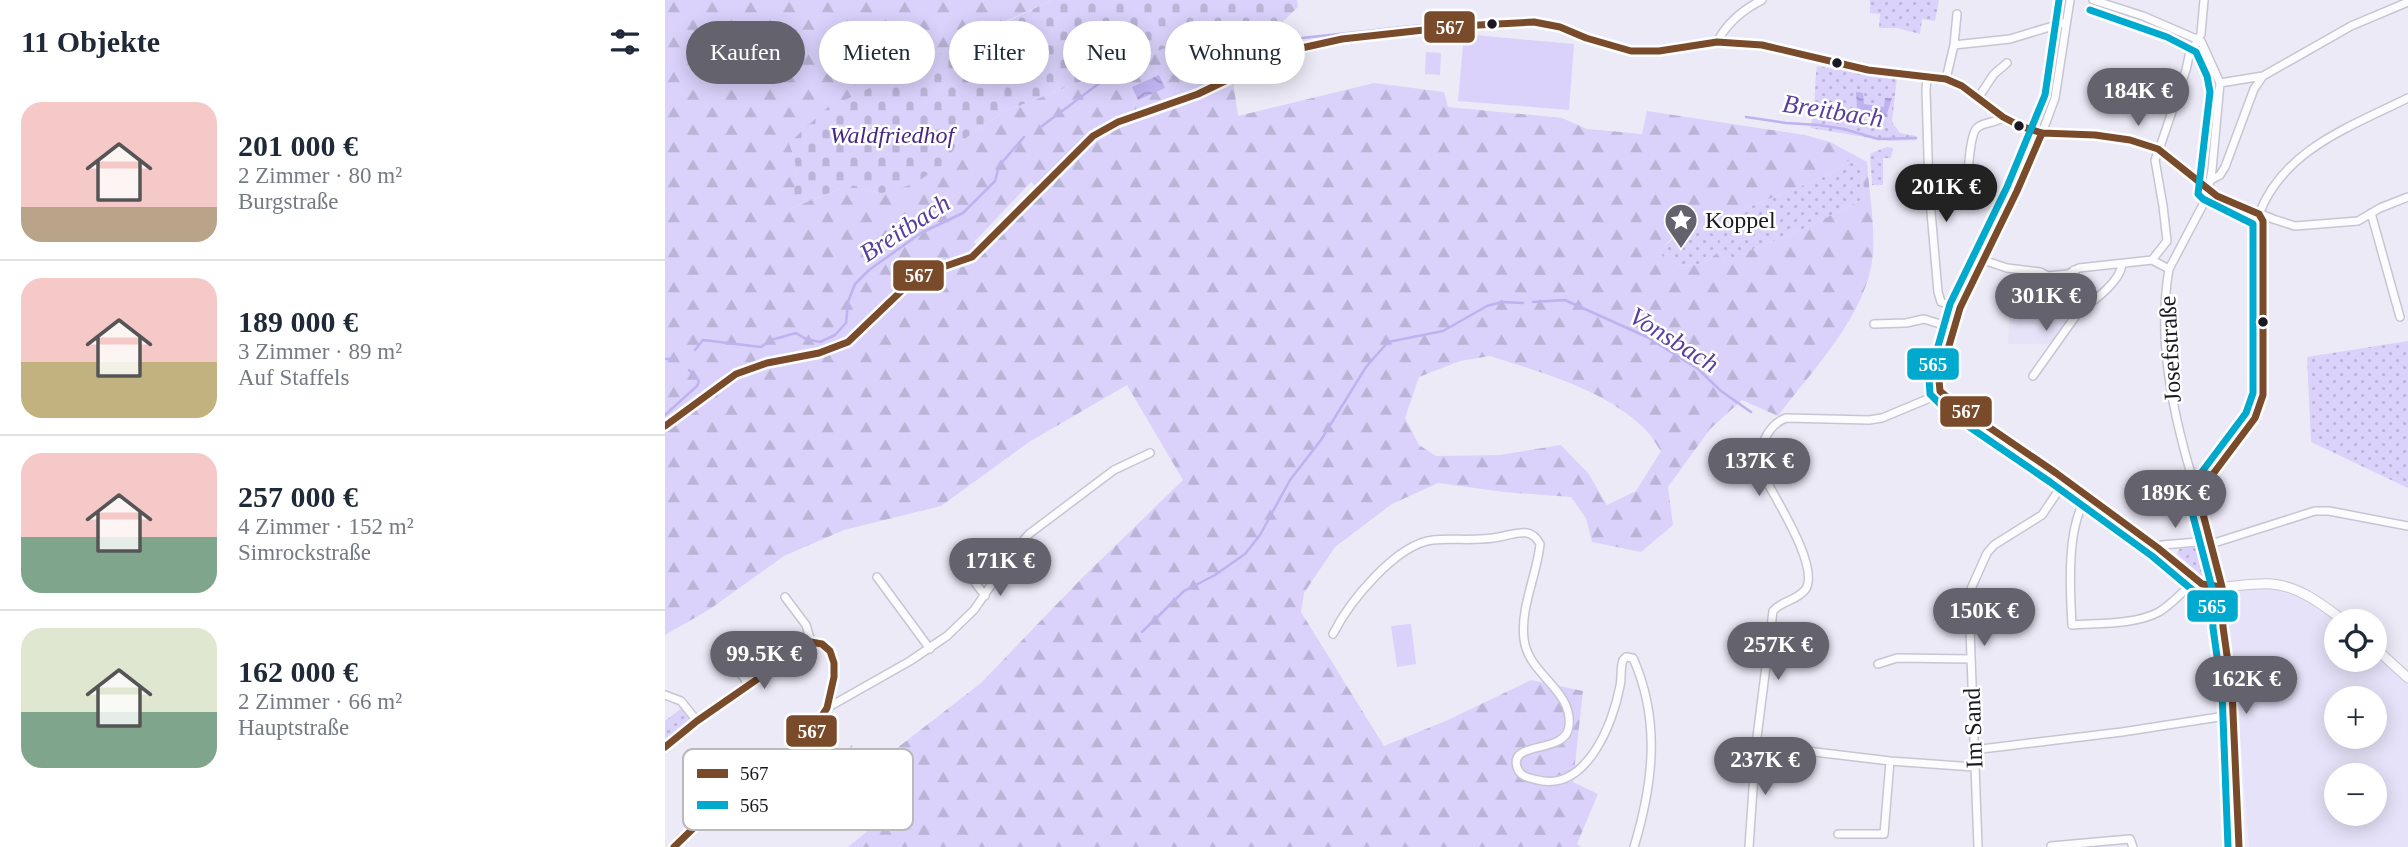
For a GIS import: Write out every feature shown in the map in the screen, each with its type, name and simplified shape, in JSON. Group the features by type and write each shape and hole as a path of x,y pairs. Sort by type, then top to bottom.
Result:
{"street":[{"path":"1717,42 1723,29 1734,18 1762,0"},
{"path":"2070,0 2060,74 2042,133 2017,191 1960,307 1938,380 1940,391 2158,548 2201,584 2222,587 2276,584 2304,594 2329,609"},
{"path":"2093,0 2198,40"},
{"path":"2152,260 2167,241 2154,160 2186,70 2190,51 2198,40 2204,22 2204,0"},
{"path":"2220,83 2263,76 2351,26 2408,2"},
{"path":"1946,79 1954,45 1957,14"},
{"path":"665,426 736,374 767,363 819,353 848,342 917,276 972,257 1093,136 1118,121 1198,94 1288,51 1342,39 1460,26 1534,22 1560,27 1631,51 1659,51 1717,42 1762,45 1868,70 1946,79 1962,86 2003,117 2042,133 2095,135 2130,140 2158,149 2208,190 2259,214 2295,226 2358,221 2380,208 2408,197"},
{"path":"1954,45 2010,39 2066,24"},
{"name":"Josefstraße","path":"2198,40 2204,44 2220,83 2211,180 2207,197 2169,270 2166,283 2167,349 2174,414 2191,474 2207,482"},
{"path":"1978,98 1994,74 2007,63"},
{"path":"2211,180 2220,175 2225,167 2255,89 2263,76"},
{"path":"1927,77 1929,189 1938,292 1941,302 1960,307"},
{"path":"2239,847 2230,668 2222,587 2203,514 2203,501 2207,482 2255,418 2263,395 2264,227 2259,214 2267,194 2279,178 2312,148 2408,98"},
{"path":"1969,184 1969,164 1975,131 1979,126 1999,121 2003,117"},
{"path":"2371,213 2400,317"},
{"path":"1983,260 2007,268 2048,275 2152,260 2169,270"},
{"path":"2033,376 2082,307 2109,286 2121,272 2122,264"},
{"path":"2074,270 2078,300 2082,307"},
{"path":"1874,324 1906,323 1924,319 1953,328"},
{"path":"1749,847 1756,746 1773,611 1807,588 1807,567 1800,548 1760,469 1759,456 1771,427 1786,418 1882,418 1942,393"},
{"path":"827,708 930,649 974,610 1029,534 1114,470 1150,453"},
{"name":"Im Sand","path":"1978,847 1973,767 1971,591 1987,553 1994,545 2042,515 2065,481"},
{"path":"2087,497 2077,515 2070,588 2072,625 2133,620 2147,616 2159,611 2196,579"},
{"path":"2158,548 2162,545 2211,543 2315,511 2329,511 2408,526"},
{"path":"1333,634 1349,606 1375,577 1418,544 1433,540 1495,538 1527,531 1534,534 1541,544 1528,599 1523,636 1533,664 1564,701 1569,713 1569,728 1558,743 1525,750 1519,754 1517,767 1524,777 1546,782 1568,779 1581,769 1601,741 1620,688 1623,660 1626,657 1633,658 1647,699 1653,754 1634,847"},
{"path":"960,562 985,596"},
{"path":"877,577 930,649"},
{"path":"785,597 806,625 811,642"},
{"path":"665,747 697,721 811,642 822,644 830,651 834,663 834,677 827,708 800,749"},
{"path":"726,653 749,685"},
{"path":"1878,664 1897,658 1971,659"},
{"path":"2387,659 2408,678"},
{"path":"665,695 681,701 697,721"},
{"path":"1973,750 2122,732 2232,715"},
{"path":"1756,746 1973,767"},
{"path":"1839,834 1884,834 1890,761"},
{"path":"674,847 692,830"},
{"path":"2051,846 2130,839 2133,847"}],"shaded area":[{"path":"2042,290 2072,291 2073,315 2050,344 2008,344 2010,306 2034,308"},
{"path":"2262,588 2281,590 2301,597 2324,611 2324,672 2387,672 2387,666 2408,684 2408,847 2249,847 2227,600 2234,591"}],"green space":[{"path":"665,0 1052,0 1006,21 949,21 949,51 935,59 935,21 819,21 819,84 892,84 789,143 797,164 795,189 789,209 842,188 882,193 947,162 956,145 1003,112 1074,84 1151,84 1151,54 1165,48 1165,84 1233,84 1238,116 1374,83 1444,92 1448,107 1562,118 1587,129 1642,134 1647,111 1805,135 1830,142 1867,162 1873,220 1873,254 1869,276 1850,319 1778,416 1742,400 1710,429 1668,487 1673,525 1641,552 1592,542 1586,518 1571,497 1438,483 1392,504 1335,547 1304,593 1301,612 1384,746 1448,720 1531,680 1583,691 1573,782 1598,794 1577,844 1581,847 848,847 869,830 913,830 913,749 896,749 981,683 1082,578 1183,480 1127,385 1029,442 941,506 844,530 784,556 710,609 665,635","holes":["1848,161 1861,165 1865,198 1804,229 1727,262 1718,252 1718,238 1709,229 1746,208 1831,174","1031,182 1035,186 978,246 974,242","1696,228 1707,229 1717,238 1718,252 1711,258 1690,266 1675,263 1660,254 1674,237","1490,356 1572,384 1611,403 1647,431 1661,451 1636,491 1607,505 1588,473 1561,445 1500,455 1436,456 1419,445 1405,418 1419,377 1460,361"]},
{"name":"Waldfriedhof","path":"1052,0 1293,0 1280,21 1165,21 1165,48 1151,54 1151,21 1063,21 1063,84 1074,84 1003,112 956,145 947,162 914,184 882,193 842,188 789,209 796,176 789,143 826,109 878,84 935,84 935,56 949,50 949,84 1049,84 1049,21 1008,21"},
{"path":"1293,0 1297,0 1298,7 1283,21 1273,21 1289,10"},
{"path":"1870,0 1939,0 1935,21 1922,19 1920,34 1897,28 1879,28 1880,14 1870,13"},
{"path":"1464,34 1574,44 1569,110 1458,101"},
{"path":"1426,52 1441,53 1440,75 1425,74"},
{"path":"1817,66 1897,77 1892,122 1900,133 1916,136 1916,140 1889,141 1810,128"},
{"path":"1886,147 1893,148 1891,158 1883,158 1883,185 1872,185 1870,154"},
{"path":"1848,161 1861,165 1865,198 1804,229 1727,262 1718,252 1704,262 1689,266 1674,263 1660,254 1662,248 1682,231 1708,229 1746,208 1831,174"},
{"path":"2408,341 2408,488 2311,442 2307,357"},
{"path":"2206,546 2213,581 2209,582 2177,554 2179,549"},
{"path":"1411,624 1416,664 1397,667 1391,626"},
{"path":"683,707 689,721 665,742 665,721"}],"water":[{"path":"1159,75 1165,88 1138,100 1132,87 1151,84 1151,79"},
{"path":"1856,92 1863,93 1864,104 1884,107 1885,98 1892,98 1886,117 1857,108"}],"waterway":[{"name":"Breitbach","path":"1305,38 1450,22"},
{"name":"Breitbach","path":"1042,126 1098,84"},
{"name":"Breitbach","path":"1746,117 1844,129 1878,139 1916,138"},
{"name":"Breitbach","path":"695,350 703,340 761,347 771,340 796,333 806,339 820,342 835,335 846,323 848,302 855,284 869,270 921,233 963,213 995,181 999,166 1024,137"},
{"name":"Vonsbach","path":"1533,302 1565,300 1647,337 1698,369 1721,391 1751,412"},
{"path":"1142,632 1184,591 1215,575 1245,554 1260,535 1290,480 1321,440 1366,367 1388,342 1443,331 1487,306 1502,302 1523,303"},
{"name":"Breitbach","path":"665,359 675,359"},
{"name":"Breitbach","path":"665,415 697,386 699,381 689,370"}],"transit line":[{"name":"565","path":"2059,0 2045,95 2007,187 1950,304 1929,378 1930,394 1949,413 2152,556 2196,593 2220,597"},
{"name":"565","path":"2090,10 2167,37 2196,52 2207,76 2210,92 2198,194 2253,224 2253,393 2246,413 2198,477 2193,500 2193,516 2212,588 2213,628 2222,692 2228,847"},
{"name":"567","path":"665,426 736,374 767,363 819,353 848,342 917,276 972,257 1093,136 1118,122 1198,94 1288,51 1342,39 1460,26 1534,22 1560,27 1631,51 1659,51 1717,42 1762,45 1868,70 1946,79 1962,86 2003,117 2020,126 2042,133 2095,135 2130,140 2158,149 2217,196 2259,214 2263,221 2263,395 2255,418 2207,482 2203,501 2203,514 2222,587 2223,627 2232,691 2239,847"},
{"name":"567","path":"2042,133 1960,308 1939,380 1940,391 2158,548 2202,584 2222,587"},
{"name":"567","path":"665,747 697,721 811,642 822,644 830,651 834,663 834,677 827,708 800,749"},
{"name":"567","path":"674,847 692,830"}],"place":[{"name":"Koppel","path":"1681,250"}]}
